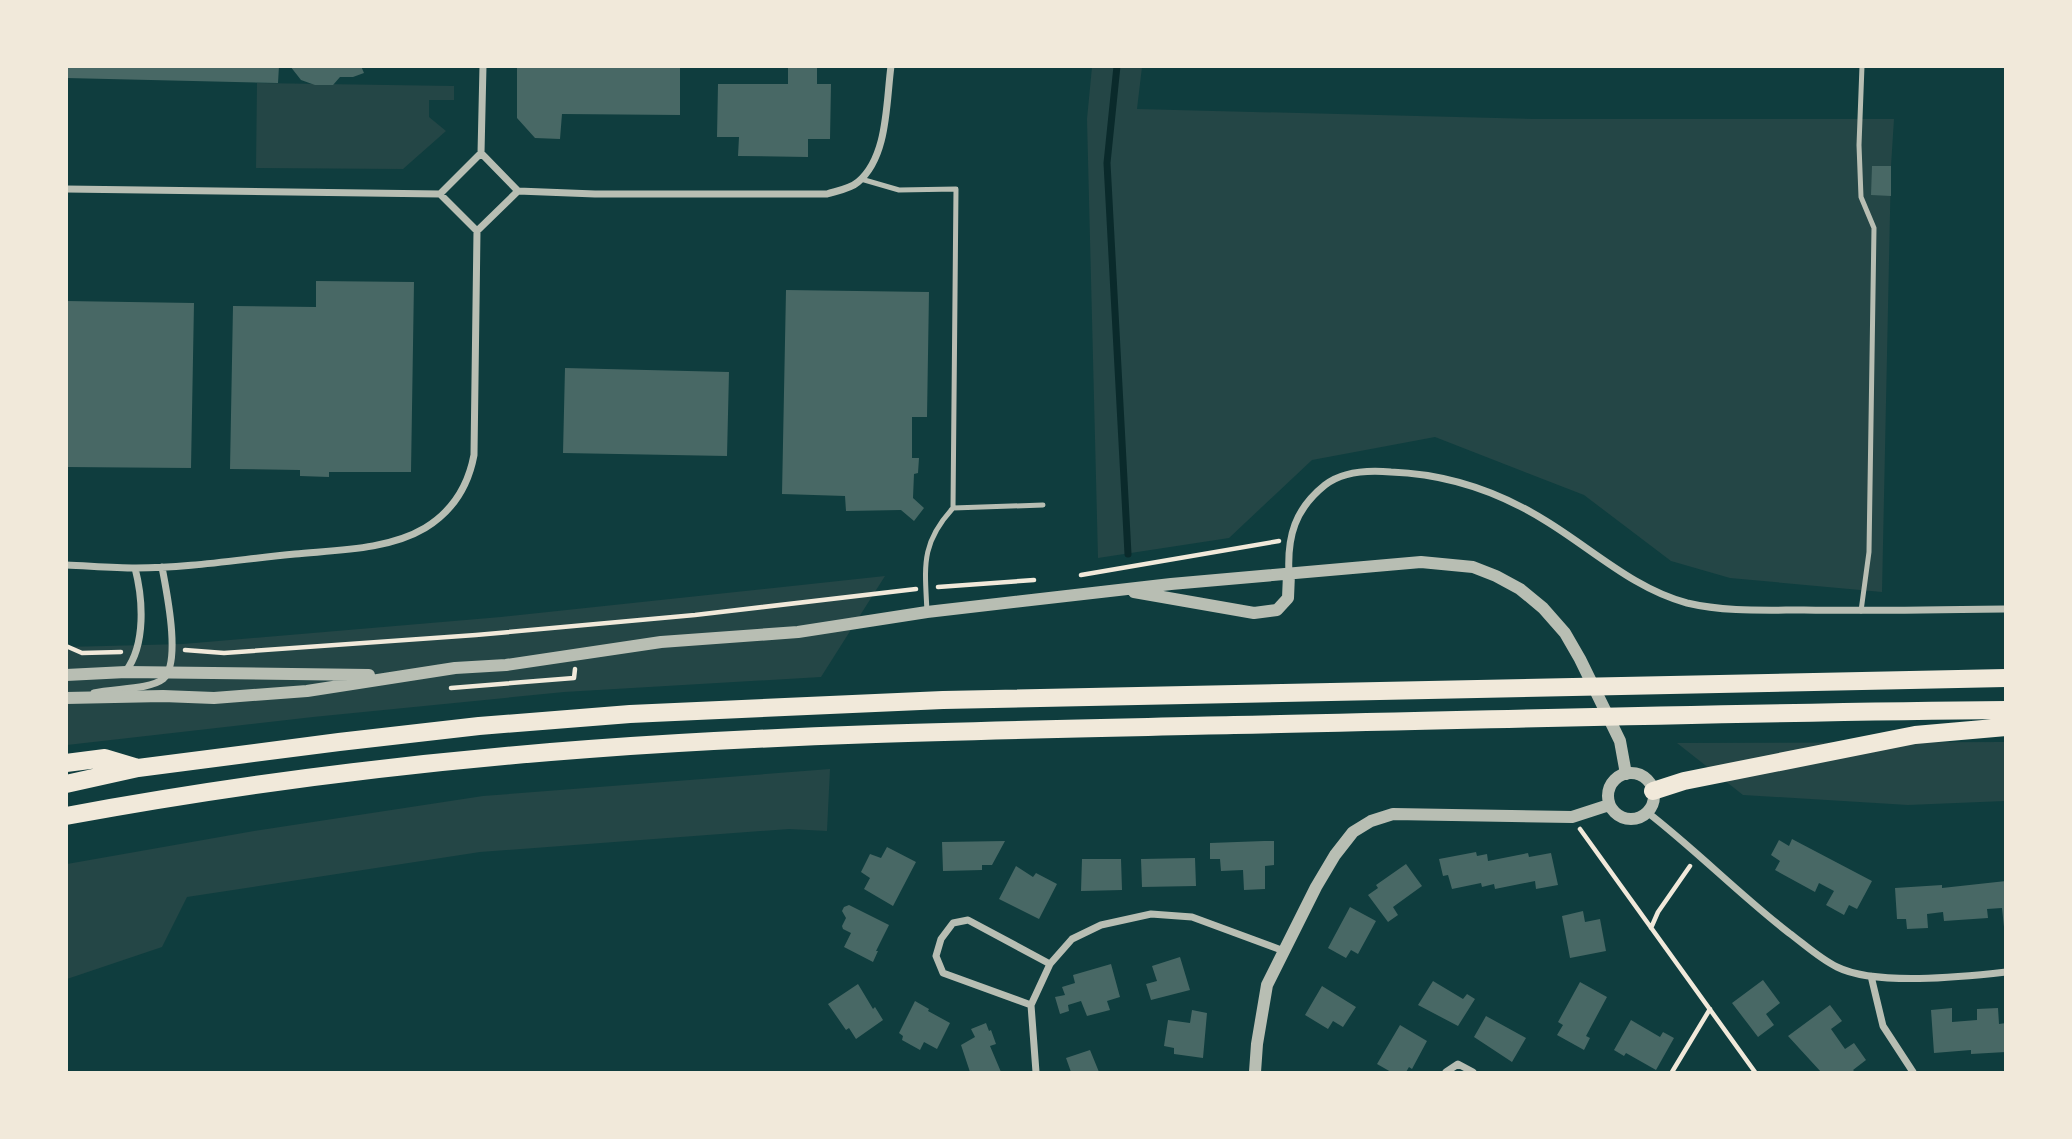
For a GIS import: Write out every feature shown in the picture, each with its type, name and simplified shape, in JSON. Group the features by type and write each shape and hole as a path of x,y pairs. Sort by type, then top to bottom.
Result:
{"highway":[{"path":"66,784 138,768 443,730 630,713 931,700 2006,678"},
{"path":"66,817 294,780 465,760 617,747 891,734 2006,710"},
{"path":"1653,791 1684,781 1915,735 2006,727"},
{"path":"66,763 105,758 138,768"}],"street":[{"path":"440,194 481,153 483,66"},
{"path":"481,153 518,191 595,194 827,194 856,184 872,166 881,140 891,66"},
{"path":"66,189 440,194 477,231"},
{"path":"66,565 162,567 354,548 397,539 423,529 442,516 457,499 470,477 474,455 477,231 518,191"},
{"path":"1122,590 1254,613 1277,610 1288,598 1291,539 1295,520 1311,496 1331,480 1349,474 1375,471 1433,475 1468,483 1514,502 1653,591 1716,609 2006,609"},
{"path":"71,698 227,697 307,691 456,668 578,656 661,642 799,632 927,612 1122,590 1421,562 1450,563 1474,567 1520,589 1565,634 1619,741 1626,774"},
{"path":"71,698 137,687 162,680 168,672 172,649 162,567"},
{"path":"126,672 135,652 143,611 135,568"},
{"path":"66,675 168,672 223,675 415,675"},
{"path":"1626,774 1646,779 1653,791 1653,799 1647,812 1634,819 1619,816 1609,805 1609,789 1618,777 1626,774"},
{"path":"1255,1073 1267,985 1335,855 1353,832 1371,821 1393,814 1572,817 1609,805"},
{"path":"1647,812 1698,853 1765,914 1837,967 1871,976 2006,972"},
{"path":"1036,1073 1031,1006 1050,964 1072,939 1101,925 1151,914 1192,916 1284,951"},
{"path":"1031,1006 943,973 936,956 941,939 953,923 968,920 1050,964"},
{"path":"1871,976 1883,1026 1913,1073"},
{"path":"1446,1073 1458,1064 1473,1073"}],"lane":[{"path":"1861,611 1869,552 1874,228 1861,197 1862,66"},
{"path":"861,179 899,190 956,190 953,508 931,539 925,561 927,612"},
{"path":"953,508 1043,505"}],"path":[{"path":"1072,576 1291,539"},
{"path":"172,649 224,653 476,635 695,615 926,588 1046,580"},
{"path":"66,646 82,653 135,652"},
{"path":"1572,817 1755,1073"},
{"path":"1651,928 1658,912 1698,853"},
{"path":"1672,1073 1710,1009"}],"shaded area":[{"path":"1092,67 1142,67 1137,109 1534,119 1894,119 1882,592 1730,578 1671,561 1584,495 1435,437 1312,460 1229,538 1098,558 1087,119"},
{"path":"257,83 454,86 454,100 429,100 429,117 446,131 403,169 256,168"},
{"path":"885,576 821,677 564,692 67,745 66,647 183,644 501,617"},
{"path":"2005,742 2005,801 1908,805 1743,795 1677,743"},
{"path":"830,769 827,831 789,829 480,852 187,897 162,947 67,979 67,864 254,831 483,796"}],"building":[{"path":"66,66 279,66 278,83 66,78"},
{"path":"290,66 361,66 364,73 353,77 340,77 333,85 315,85 301,80"},
{"path":"517,66 680,66 680,115 562,114 560,139 535,138 517,118"},
{"path":"788,66 817,66 817,84 831,84 830,139 808,139 808,157 738,156 739,137 717,137 718,84 788,84"},
{"path":"1872,166 1891,166 1891,196 1871,195"},
{"path":"316,281 414,282 411,472 329,472 329,477 300,476 300,470 230,469 233,306 316,307"},
{"path":"786,290 929,292 927,417 912,417 912,458 919,458 918,473 914,474 913,498 924,508 914,521 901,510 846,511 845,496 782,494"},
{"path":"66,301 194,303 191,468 66,467"},
{"path":"565,368 729,372 727,456 563,453"},
{"path":"1792,839 1872,881 1857,909 1849,905 1844,915 1826,905 1834,891 1819,883 1815,892 1775,870 1780,861 1771,855 1779,840 1789,846"},
{"path":"1005,841 992,865 982,865 982,870 943,871 942,842"},
{"path":"1274,841 1274,865 1265,866 1265,889 1244,890 1243,870 1221,871 1220,859 1210,859 1210,843"},
{"path":"887,847 916,862 893,906 864,889 870,878 861,872 870,854 881,858"},
{"path":"1476,852 1477,856 1487,854 1488,861 1528,853 1529,857 1551,853 1558,885 1536,889 1535,881 1495,889 1494,884 1482,887 1481,883 1452,889 1448,875 1443,876 1439,859"},
{"path":"1195,858 1196,886 1142,887 1141,859"},
{"path":"1082,859 1121,859 1122,890 1081,891"},
{"path":"1406,864 1422,886 1393,907 1398,915 1388,922 1368,895 1378,888 1376,885"},
{"path":"1016,866 1033,877 1036,873 1057,884 1039,919 999,899"},
{"path":"2006,881 2006,927 2002,908 1987,909 1988,918 1944,921 1943,912 1927,914 1928,928 1907,929 1906,919 1897,919 1895,888 1942,885 1942,888"},
{"path":"849,905 889,925 873,962 844,947 851,933 843,929 846,918 842,911"},
{"path":"1350,907 1376,921 1358,954 1351,950 1346,958 1328,948"},
{"path":"1583,911 1585,922 1600,919 1606,951 1570,958 1562,916"},
{"path":"1180,957 1190,990 1151,1000 1146,984 1157,981 1152,966"},
{"path":"1111,964 1120,997 1107,1001 1110,1010 1087,1016 1081,1001 1068,1005 1069,1011 1060,1014 1055,997 1065,995 1062,987 1075,983 1073,975"},
{"path":"1763,980 1780,1003 1766,1014 1774,1025 1758,1037 1732,1003"},
{"path":"1433,981 1463,999 1467,994 1475,999 1458,1026 1418,1005"},
{"path":"1580,982 1607,997 1586,1036 1590,1038 1584,1050 1557,1035 1563,1025 1558,1022"},
{"path":"858,984 883,1020 856,1039 849,1028 846,1030 828,1004"},
{"path":"1322,986 1356,1007 1343,1027 1333,1021 1328,1029 1305,1015"},
{"path":"915,1001 950,1023 937,1049 924,1042 920,1050 902,1040 903,1036 899,1033"},
{"path":"1830,1005 1842,1021 1831,1029 1845,1049 1854,1043 1866,1060 1853,1070 1855,1072 1821,1072 1788,1036"},
{"path":"1952,1008 1952,1022 1977,1020 1977,1009 1998,1008 1999,1024 2006,1023 2006,1052 1971,1054 1971,1050 1934,1053 1931,1010"},
{"path":"1192,1010 1207,1013 1203,1058 1174,1054 1174,1048 1164,1046 1168,1020 1190,1023"},
{"path":"1486,1016 1526,1038 1512,1062 1474,1037"},
{"path":"1631,1020 1660,1037 1663,1032 1674,1038 1656,1070 1626,1053 1624,1056 1614,1050"},
{"path":"986,1023 996,1044 990,1046 1001,1072 970,1072 961,1045 975,1037 971,1029"},
{"path":"1400,1025 1427,1041 1412,1069 1409,1067 1406,1072 1391,1072 1377,1064"},
{"path":"1090,1050 1099,1072 1071,1072 1066,1058"}],"waterway":[{"path":"1117,66 1107,163 1128,554"}]}
